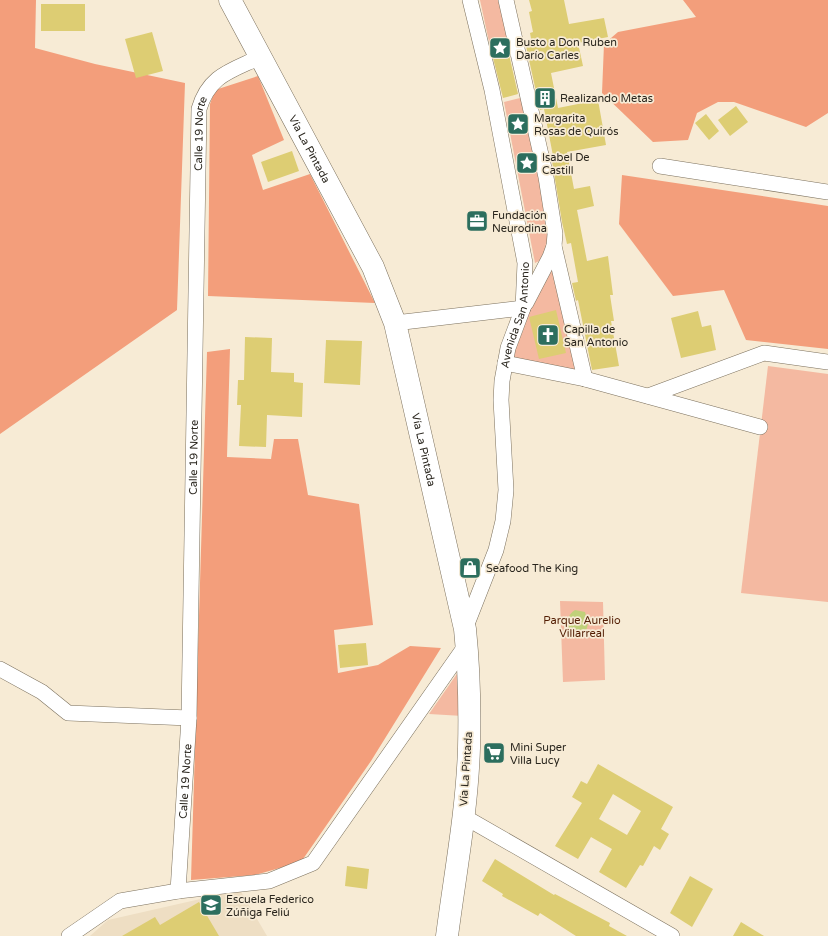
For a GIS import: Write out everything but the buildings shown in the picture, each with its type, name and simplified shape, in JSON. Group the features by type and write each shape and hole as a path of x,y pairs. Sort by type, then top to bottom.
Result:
{"main road":[{"name":"Vía La Pintada","path":"230,0 373,267 395,322 466,637 469,696 469,749 463,816 446,936"}],"street":[{"name":"Avenida San Antonio","path":"69,936 120,901 178,890 269,882 314,863 466,637 496,550 503,521 506,490 501,400 505,363 512,334 523,308 525,263 492,90 470,0"},
{"path":"506,0 546,177 554,222 554,246 585,379"},
{"name":"Calle 19 Norte","path":"178,890 189,718 199,109 202,98 216,79 260,56"},
{"path":"660,166 828,192"},
{"path":"395,322 523,308 545,269 554,246"},
{"path":"648,396 764,353 828,362"},
{"path":"505,363 585,379 760,427"},
{"path":"0,669 42,692 68,713 189,718"},
{"path":"463,816 672,936"}],"shaded area":[{"path":"0,0 36,0 35,48 95,64 185,83 177,310 0,434"},
{"path":"683,0 828,0 828,113 806,127 734,102 718,102 697,113 688,140 653,142 602,93 604,44 618,32 696,17"},
{"path":"258,76 284,140 252,155 263,190 310,174 375,303 208,296 210,104 215,90"},
{"path":"622,175 828,206 828,349 746,340 724,290 673,296 619,224"},
{"path":"230,349 227,457 271,459 274,439 298,439 308,495 359,504 373,625 334,630 338,673 378,665 410,646 441,648 371,761 301,862 255,875 191,880 207,352"},
{"path":"575,610 585,612 588,624 586,631 579,633 570,631 568,619 570,614"},
{"name":"Escuela Federico Zúñiga Feliú","path":"240,890 267,936 90,936 108,920"}],"green space":[{"path":"480,0 500,0 510,47 491,51"},
{"path":"524,97 550,242 545,258 535,263 504,102"},
{"path":"552,261 576,375 511,360 522,333 526,310"},
{"path":"768,366 828,374 828,602 741,593"},
{"name":"Parque Aurelio Villarreal","path":"560,601 603,602 605,680 563,682"},
{"path":"461,668 463,716 429,714"}],"place":[{"name":"Busto a Don Ruben Darío Carles","path":"500,48"},
{"name":"Realizando Metas","path":"545,98"},
{"name":"Margarita Rosas de Quirós","path":"518,124"},
{"name":"Isabel De Castill","path":"527,163"},
{"name":"Fundación Neurodina","path":"477,221"},
{"name":"Capilla de San Antonio","path":"548,335"},
{"name":"Seafood The King","path":"470,568"},
{"name":"Mini Super Villa Lucy","path":"494,753"},
{"name":"Escuela Federico Zúñiga Feliú","path":"211,905"}]}
